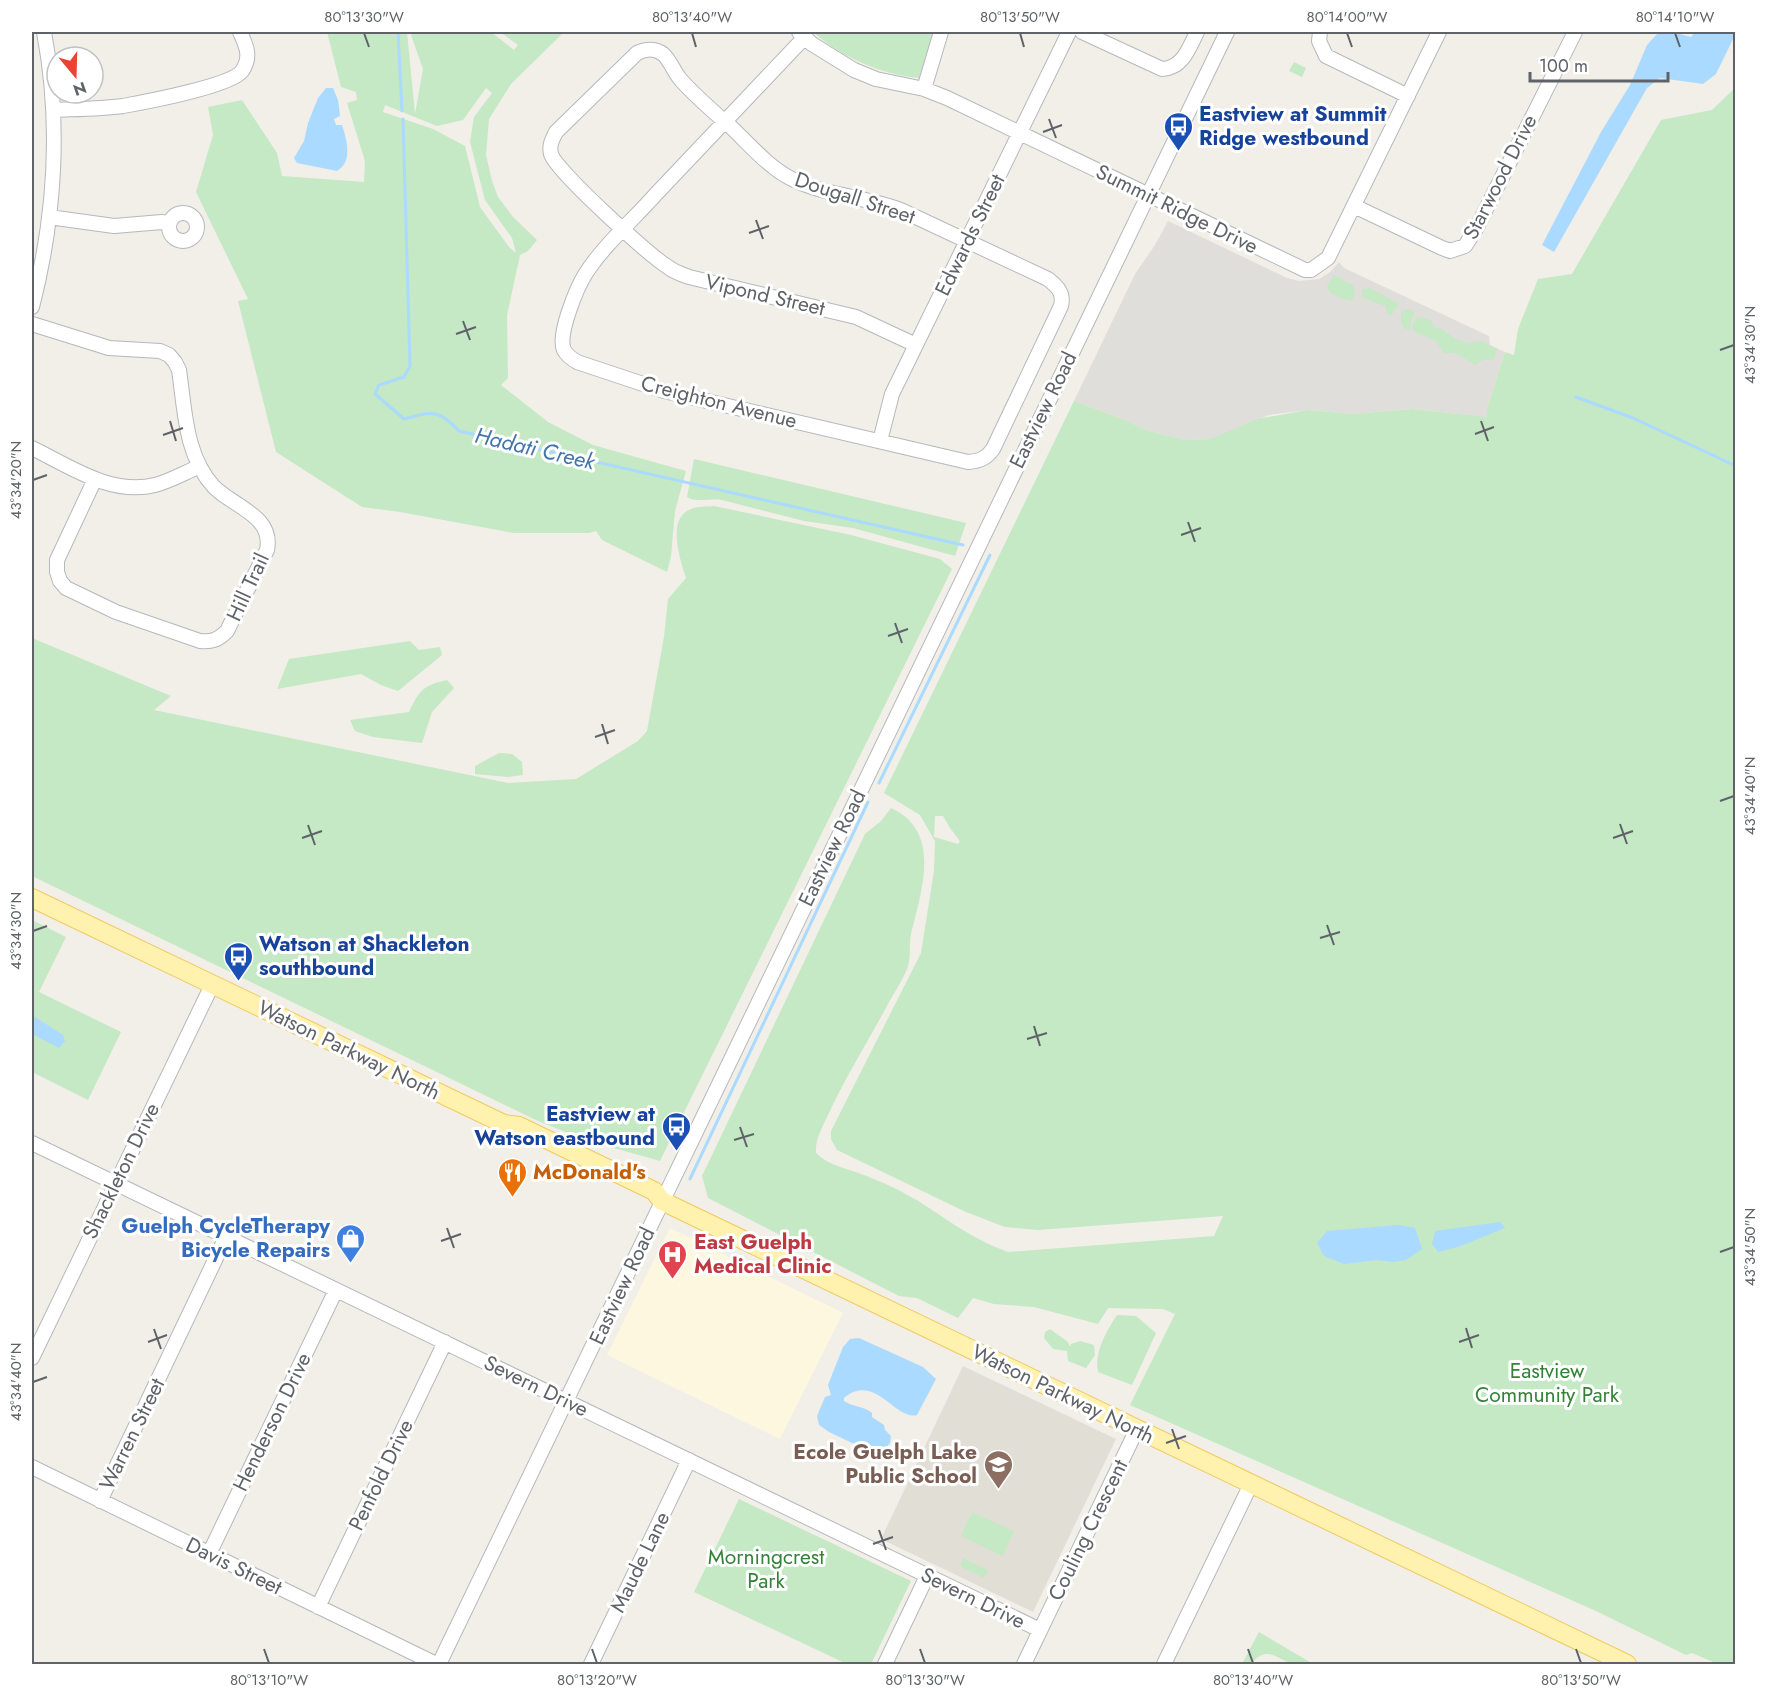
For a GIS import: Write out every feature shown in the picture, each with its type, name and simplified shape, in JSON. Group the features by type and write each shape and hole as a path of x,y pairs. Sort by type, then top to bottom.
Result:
{"main road":[{"name":"Watson Parkway North","path":"32,898 504,1124 519,1126 654,1191 662,1201 1627,1665"}],"street":[{"path":"32,307 43,258 54,161 53,110 44,32"},
{"path":"53,110 122,106 176,95 237,77 246,64 248,56 240,32"},
{"path":"924,89 941,32"},
{"name":"Edwards Street","path":"880,441 892,394 1069,32"},
{"path":"1082,32 1162,69 1170,69 1184,58 1197,32"},
{"name":"Eastview Road","path":"437,1665 567,1401 1105,280 1227,32"},
{"path":"1320,32 1319,41 1326,56 1408,96"},
{"name":"Summit Ridge Drive","path":"801,35 837,61 854,70 876,79 924,89 1305,270 1311,270 1328,258 1439,32"},
{"name":"Starwood Drive","path":"1354,206 1442,248 1450,250 1465,246 1575,32"},
{"name":"Creighton Avenue","path":"801,35 594,262 579,286 563,332 564,351 570,358 664,391 968,462 977,462 986,458 993,449 1061,306 1061,292 1048,279 966,241"},
{"name":"Dougall Street","path":"624,229 556,164 551,155 550,145 555,132 637,53 652,50 663,54 679,78 780,172 791,179 815,188 889,205 966,241"},
{"path":"49,217 114,226 162,222 168,224"},
{"name":"Vipond Street","path":"624,229 657,259 677,273 856,317 916,345"},
{"name":"Hill Trail","path":"32,324 109,348 160,351 169,355 175,362 179,370 189,435 198,467 215,488 260,521 269,539 267,550 227,631 217,640 200,641 116,612 66,588 60,581 57,561 95,479"},
{"path":"32,448 95,479 117,486 138,488 155,485 198,467"},
{"name":"Shackleton Drive","path":"32,1358 212,985"},
{"name":"Severn Drive","path":"32,1143 1040,1630"},
{"name":"Warren Street","path":"100,1500 226,1237"},
{"name":"Henderson Drive","path":"209,1554 336,1290"},
{"name":"Penfold Drive","path":"318,1607 445,1342"},
{"name":"Couling Crescent","path":"1024,1665 1137,1429"},
{"name":"Maude Lane","path":"591,1665 688,1460"},
{"name":"Davis Street","path":"32,1467 437,1665"},
{"path":"1164,1665 1251,1484"},
{"path":"885,1665 927,1576"}],"shaded area":[{"path":"1168,221 1287,278 1299,281 1319,279 1329,273 1339,262 1344,268 1489,336 1490,345 1505,352 1487,409 1487,417 1412,409 1353,414 1308,410 1269,415 1210,439 1185,440 1149,431 1074,401 1135,274"},
{"path":"670,1228 843,1313 780,1439 607,1355"},
{"name":"Ecole Guelph Lake Public School","path":"963,1366 1116,1439 1033,1612 881,1539"}],"green space":[{"path":"327,32 407,32 415,114 423,69 410,32 491,32 514,50 518,45 500,32 564,32 511,84 489,119 486,155 498,197 513,217 537,240 528,251 520,255 507,315 508,378 501,385 548,422 593,445 686,471 675,511 671,556 667,572 602,540 596,531 589,533 514,533 362,507 276,452 238,301 248,299 196,192 213,135 208,107 242,100 277,153 282,176 364,182 365,161 347,103 357,100 356,92 341,87","holes":["486,88 492,93 474,117 470,142 485,200 512,238 516,253 509,247 480,207 465,146 433,129 383,112 385,105 437,126 463,120"]},
{"path":"813,32 933,32 920,78 877,69 849,57"},
{"path":"1294,62 1306,68 1302,77 1289,71"},
{"name":"Eastview Community Park","path":"1735,88 1735,1664 1718,1664 1692,1653 1686,1655 1596,1611 1130,1405 1175,1314 1163,1309 1108,1308 1098,1324 1034,1307 994,1304 973,1298 958,1318 917,1298 899,1296 708,1198 702,1176 865,834 881,821 891,808 907,819 917,832 923,847 923,882 911,934 909,962 902,980 835,1101 819,1134 816,1153 831,1163 901,1191 975,1237 1008,1252 1214,1236 1223,1216 1038,1230 1005,1227 966,1212 837,1150 831,1139 831,1131 921,953 934,871 935,841 920,815 884,793 1074,401 1149,431 1185,440 1210,439 1257,419 1308,410 1353,414 1412,409 1487,417 1487,409 1505,352 1514,355 1518,329 1538,279 1572,274 1661,120 1712,110","holes":["935,816 943,816 960,841 958,844 934,837"]},
{"path":"1334,275 1353,285 1355,293 1352,301 1330,293 1327,285"},
{"path":"1370,288 1399,304 1391,316 1387,314 1385,306 1363,298 1361,290"},
{"path":"1408,309 1415,311 1411,329 1405,329 1401,323 1401,312"},
{"path":"1416,317 1430,319 1434,327 1442,329 1455,339 1469,343 1482,341 1497,349 1494,360 1483,360 1475,365 1456,353 1444,353 1436,341 1415,332 1412,327"},
{"path":"694,459 966,523 955,556 853,528 804,521 722,500 691,499 687,497"},
{"path":"714,506 851,535 940,559 952,569 660,1161 586,1140 538,1121 32,876 32,638 171,696 154,710 508,783 576,779 638,741 647,731 664,637 668,599 686,578 678,550 679,521 683,514 691,509"},
{"path":"410,641 419,650 440,647 442,655 398,691 361,674 277,689 289,659"},
{"path":"447,680 454,688 432,712 422,743 373,737 355,731 350,720 409,712 423,690 432,684"},
{"path":"499,753 512,754 522,762 523,775 508,777 475,774 475,766"},
{"path":"32,920 66,937 39,992 121,1032 88,1100 32,1072"},
{"path":"1117,1315 1136,1316 1156,1333 1132,1385 1098,1372 1099,1350"},
{"path":"1050,1329 1068,1342 1070,1347 1071,1344 1080,1341 1094,1345 1095,1355 1086,1368 1068,1361 1067,1351 1053,1349 1044,1338 1045,1332"},
{"name":"Morningcrest Park","path":"739,1499 911,1581 871,1664 847,1664 694,1592"},
{"path":"972,1512 1014,1531 1003,1556 961,1536"},
{"path":"963,1558 988,1570 984,1578 960,1566"},
{"path":"1259,1632 1313,1664 1296,1665 1268,1654 1257,1658 1251,1664 1242,1664"}],"water":[{"path":"1659,32 1672,32 1691,37 1695,32 1735,32 1735,35 1716,74 1703,84 1660,78 1647,88 1554,252 1542,245 1601,132 1630,85 1647,45"},
{"path":"326,88 333,88 338,100 340,116 334,119 336,125 342,125 347,144 345,162 337,171 297,163 294,158 304,141 318,98"},
{"path":"32,1015 63,1035 65,1041 59,1048 32,1034"},
{"path":"1500,1222 1505,1228 1461,1246 1438,1252 1432,1244 1435,1231"},
{"path":"1399,1225 1415,1228 1422,1249 1406,1260 1393,1262 1377,1260 1344,1264 1324,1256 1317,1243 1327,1231"},
{"path":"859,1338 923,1367 936,1379 917,1415 909,1415 875,1394 865,1391 855,1392 844,1398 847,1403 872,1413 872,1417 884,1425 885,1430 891,1436 890,1443 883,1452 869,1451 829,1432 819,1425 817,1416 825,1397 831,1395 828,1385 843,1347 850,1339"}],"waterway":[{"name":"Hadati Creek","path":"398,32 402,111"},
{"name":"Hadati Creek","path":"403,119 410,366 404,377 379,385 375,394 404,419 428,413 440,415 459,431 963,545"},
{"path":"1576,397 1633,418 1736,466"},
{"path":"879,783 990,555"},
{"path":"690,1179 868,802"},
{"path":"885,1450 890,1454"}],"place":[{"name":"Eastview at Summit Ridge westbound","path":"1178,152"},
{"name":"Watson at Shackleton southbound","path":"238,982"},
{"name":"Eastview at Watson eastbound","path":"676,1152"},
{"name":"McDonald's","path":"512,1198"},
{"name":"Guelph CycleTherapy Bicycle Repairs","path":"351,1264"},
{"name":"East Guelph Medical Clinic","path":"673,1280"},
{"name":"Ecole Guelph Lake Public School","path":"998,1490"}]}
